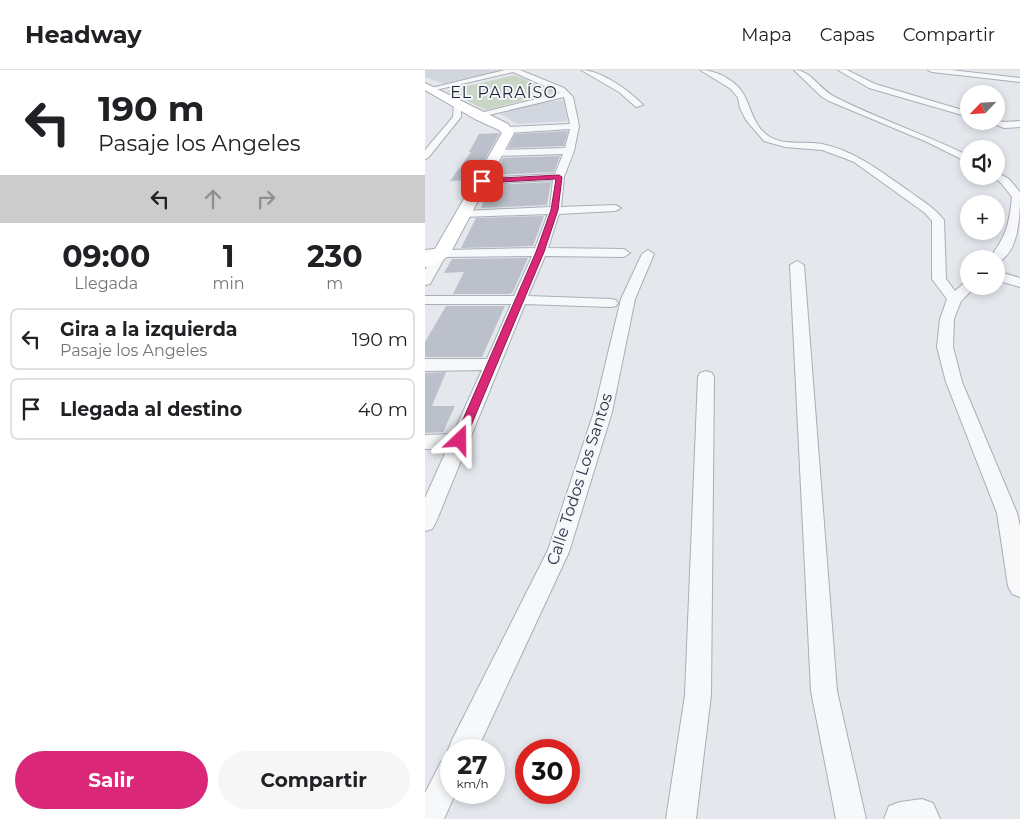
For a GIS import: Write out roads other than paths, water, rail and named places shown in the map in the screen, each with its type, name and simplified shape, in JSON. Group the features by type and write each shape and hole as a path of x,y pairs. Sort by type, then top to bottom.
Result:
{"street":[{"path":"425,522 540,252 555,210 559,177 569,151 575,126 569,97 558,87 515,70 428,88"},
{"path":"585,70 621,90 639,104"},
{"path":"704,70 727,81 735,88 742,98 745,110 761,135 768,140 817,146 845,154 857,160 929,211 937,220 939,279 954,299"},
{"path":"798,70 832,99 930,140 960,155"},
{"path":"842,70 872,86 960,113"},
{"path":"932,70 1020,80"},
{"path":"1003,70 1020,73"},
{"path":"428,88 507,130 575,126"},
{"path":"479,116 565,94"},
{"path":"425,156 457,117 457,104"},
{"path":"1005,125 1020,124"},
{"path":"425,281 482,181 496,152 508,133 507,130"},
{"path":"496,152 569,151"},
{"path":"482,181 559,177"},
{"path":"1002,250 1007,244 1016,220 1019,197 1005,181"},
{"path":"463,214 615,208"},
{"path":"1007,244 1020,249"},
{"path":"425,262 443,252"},
{"path":"425,254 443,252 540,252 625,254"},
{"name":"Calle Todos Los Santos","path":"467,739 558,552 603,412 628,299 648,254"},
{"path":"797,265 824,691 851,819"},
{"path":"1005,278 1020,283"},
{"path":"960,294 954,299 947,319 945,347 954,382 1007,513 1020,586"},
{"path":"425,300 520,300 611,303"},
{"path":"425,365 492,364"},
{"path":"681,819 698,695 706,377"},
{"path":"425,442 460,440"},
{"path":"428,819 440,794"},
{"path":"899,819 900,817 922,814 925,819"}],"district":[{"name":"EL PARAÍSO","path":"504,92"}]}
